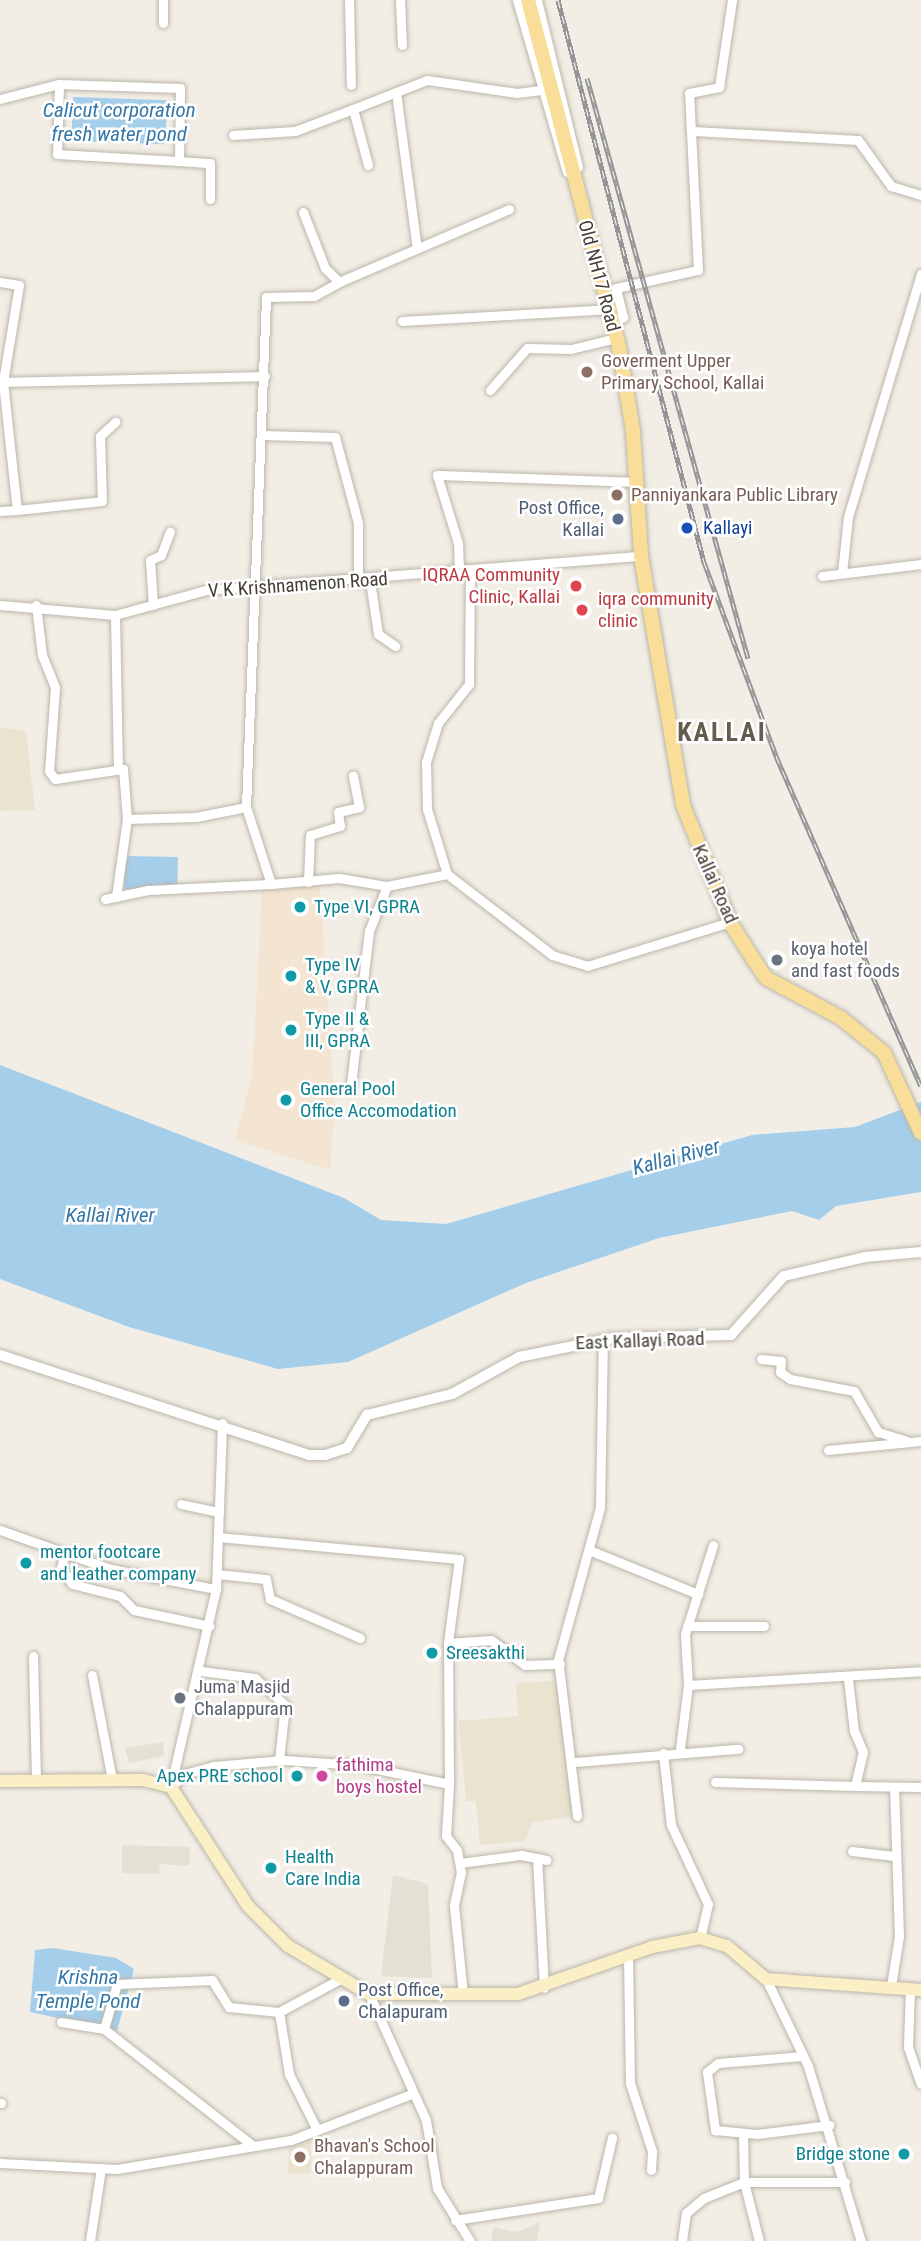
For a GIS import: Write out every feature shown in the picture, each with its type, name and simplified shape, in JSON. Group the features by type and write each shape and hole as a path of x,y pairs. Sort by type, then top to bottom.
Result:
{"main road":[{"name":"Old NH17 Road","path":"528,0 616,338 641,556"},
{"name":"Kallai Road","path":"641,556 683,805 730,922 766,978 841,1018 884,1053 921,1133"},
{"path":"0,1781 112,1780 171,1787 248,1906 288,1945 340,1979 369,1994 463,1994 544,1988 628,1956 700,1938 727,1946 766,1979 915,1989"}],"street":[{"path":"163,0 163,23"},
{"path":"349,0 351,85"},
{"path":"400,0 402,45"},
{"path":"517,0 541,90 582,213"},
{"path":"537,0 570,126 582,213"},
{"path":"402,321 623,317 616,288 698,270 689,93 719,87 732,0"},
{"path":"233,135 295,131 427,80 517,93 541,90"},
{"path":"0,99 59,84 180,88 178,160"},
{"path":"59,84 57,154 210,163 210,199"},
{"path":"396,92 417,249"},
{"path":"353,109 368,165"},
{"path":"693,131 858,140 891,186 921,195"},
{"path":"271,884 246,807 263,435 266,297 314,296 339,282 509,209"},
{"path":"303,212 325,268 339,282"},
{"path":"842,573 848,517 921,274"},
{"path":"0,282 19,285 3,382 17,510"},
{"path":"490,390 527,348 571,349 616,338"},
{"path":"3,382 265,376"},
{"path":"0,512 102,501 100,436 116,422"},
{"path":"263,435 335,437 359,523 358,583"},
{"path":"459,571 458,543 437,475 634,482"},
{"path":"153,605 150,561 160,555 170,531"},
{"name":"V K Krishnamenon Road","path":"0,605 36,605 115,615 206,590 358,583 470,569 641,556"},
{"path":"821,576 921,564"},
{"path":"470,569 469,684 438,723 426,762 427,809 447,874 552,955 587,966 730,922"},
{"path":"370,581 378,634 395,646"},
{"path":"36,605 42,655 55,688 49,771 55,779 123,769 127,819 116,897"},
{"path":"115,615 118,768"},
{"path":"308,882 310,835 340,826 338,812 359,807 353,776"},
{"path":"127,819 196,817 246,807"},
{"path":"105,899 339,878 387,886 447,874"},
{"path":"351,1084 369,931 387,886"},
{"name":"East Kallayi Road","path":"0,1355 222,1423 309,1455 338,1453 367,1415 383,1408 452,1394 519,1357 603,1339 732,1335 784,1276 865,1256 921,1252"},
{"path":"577,1816 575,1762 560,1664 568,1609 600,1507 603,1339"},
{"path":"761,1359 781,1361 780,1372 790,1378 854,1391 878,1432 907,1441"},
{"path":"171,1787 201,1671 216,1589 222,1423"},
{"path":"828,1450 921,1441"},
{"path":"181,1504 219,1511"},
{"path":"0,1530 111,1569 216,1589"},
{"path":"218,1537 459,1559 447,1643 449,1784 446,1836 460,1863 454,1906 463,1994"},
{"path":"680,1749 688,1685 687,1626 713,1545"},
{"path":"589,1549 698,1594"},
{"path":"65,1552 61,1568 72,1584 120,1596 134,1610 209,1626"},
{"path":"217,1574 266,1579 270,1598 360,1638"},
{"path":"687,1626 764,1626"},
{"path":"447,1643 491,1640 525,1665 560,1664"},
{"path":"33,1656 36,1782"},
{"path":"201,1671 255,1678 285,1705 279,1760"},
{"path":"688,1685 848,1679 921,1671"},
{"path":"92,1675 112,1780"},
{"path":"848,1679 854,1731 863,1752 855,1786"},
{"path":"575,1762 680,1749 738,1749"},
{"path":"663,1753 671,1825 708,1904 700,1938"},
{"path":"171,1787 184,1774 213,1766 279,1760 358,1765 449,1784"},
{"path":"715,1782 894,1789 921,1787"},
{"path":"891,1986 900,1936 894,1856 894,1789"},
{"path":"852,1851 894,1856"},
{"path":"460,1863 542,1859 544,1988"},
{"path":"628,1956 630,2083 652,2151 651,2169"},
{"path":"104,2029 117,1984 212,1980 229,2007 279,2012 340,1979"},
{"path":"766,1979 803,2056 829,2125 861,2241"},
{"path":"915,1989 908,2048 921,2084"},
{"path":"369,1994 409,2095 426,2120 437,2188 470,2241"},
{"path":"279,2012 289,2074 317,2130"},
{"path":"61,2022 104,2029 253,2146"},
{"path":"803,2056 718,2063 707,2072 715,2130 743,2134 829,2125"},
{"path":"0,2163 101,2168 253,2146 317,2130 409,2095"},
{"path":"743,2134 744,2182 759,2241"},
{"path":"455,2220 598,2198 612,2138"},
{"path":"90,2241 101,2168"},
{"path":"682,2241 685,2213 704,2198 744,2182 845,2182"}],"shaded area":[{"path":"0,727 26,731 35,810 0,811"},
{"path":"320,885 335,1110 330,1170 235,1140 252,1074 262,890"},
{"path":"559,1681 577,1816 532,1823 525,1841 480,1845 476,1801 466,1802 459,1721 518,1716 516,1683"},
{"path":"163,1742 164,1756 129,1763 125,1748"},
{"path":"122,1845 190,1847 189,1866 160,1864 159,1874 122,1873"},
{"path":"393,1875 428,1884 432,1978 381,1976"},
{"name":"Bhavan's School Chalappuram","path":"311,2137 311,2173 288,2174 289,2143"},
{"path":"540,2222 537,2241 491,2241 493,2227 517,2232"}],"water":[{"name":"Calicut corporation fresh water pond","path":"73,97 167,100 165,144 71,141"},
{"path":"125,856 178,857 177,890 124,889"},
{"name":"Kallai River","path":"0,1065 344,1198 381,1220 446,1224 752,1135 855,1127 921,1102 921,1192 836,1206 819,1220 792,1211 659,1238 526,1283 348,1362 278,1369 129,1327 0,1279"},
{"name":"Krishna Temple Pond","path":"53,1948 116,1958 134,1969 117,2031 30,2012 35,1950"}],"railway":[{"path":"558,0 704,562 776,756 921,1086"},
{"path":"587,78 748,658"}],"place":[{"name":"Goverment Upper Primary School, Kallai","path":"587,372"},
{"name":"Panniyankara Public Library","path":"617,495"},
{"name":"Post Office, Kallai","path":"618,519"},
{"name":"Kallayi","path":"687,528"},
{"name":"IQRAA Community Clinic, Kallai","path":"576,586"},
{"name":"iqra community clinic","path":"582,610"},
{"name":"Type VI, GPRA","path":"300,907"},
{"name":"koya hotel and fast foods","path":"777,960"},
{"name":"Type IV & V, GPRA","path":"291,976"},
{"name":"Type II & III, GPRA","path":"291,1030"},
{"name":"General Pool Office Accomodation","path":"286,1100"},
{"name":"mentor footcare and leather company","path":"26,1563"},
{"name":"Sreesakthi","path":"432,1653"},
{"name":"Juma Masjid Chalappuram","path":"180,1698"},
{"name":"Apex PRE school","path":"297,1776"},
{"name":"fathima boys hostel","path":"322,1776"},
{"name":"Health Care India","path":"271,1868"},
{"name":"Post Office, Chalapuram","path":"344,2001"},
{"name":"Bridge stone","path":"904,2154"},
{"name":"Bhavan's School Chalappuram","path":"300,2157"}],"district":[{"name":"KALLAI","path":"722,733"}]}
